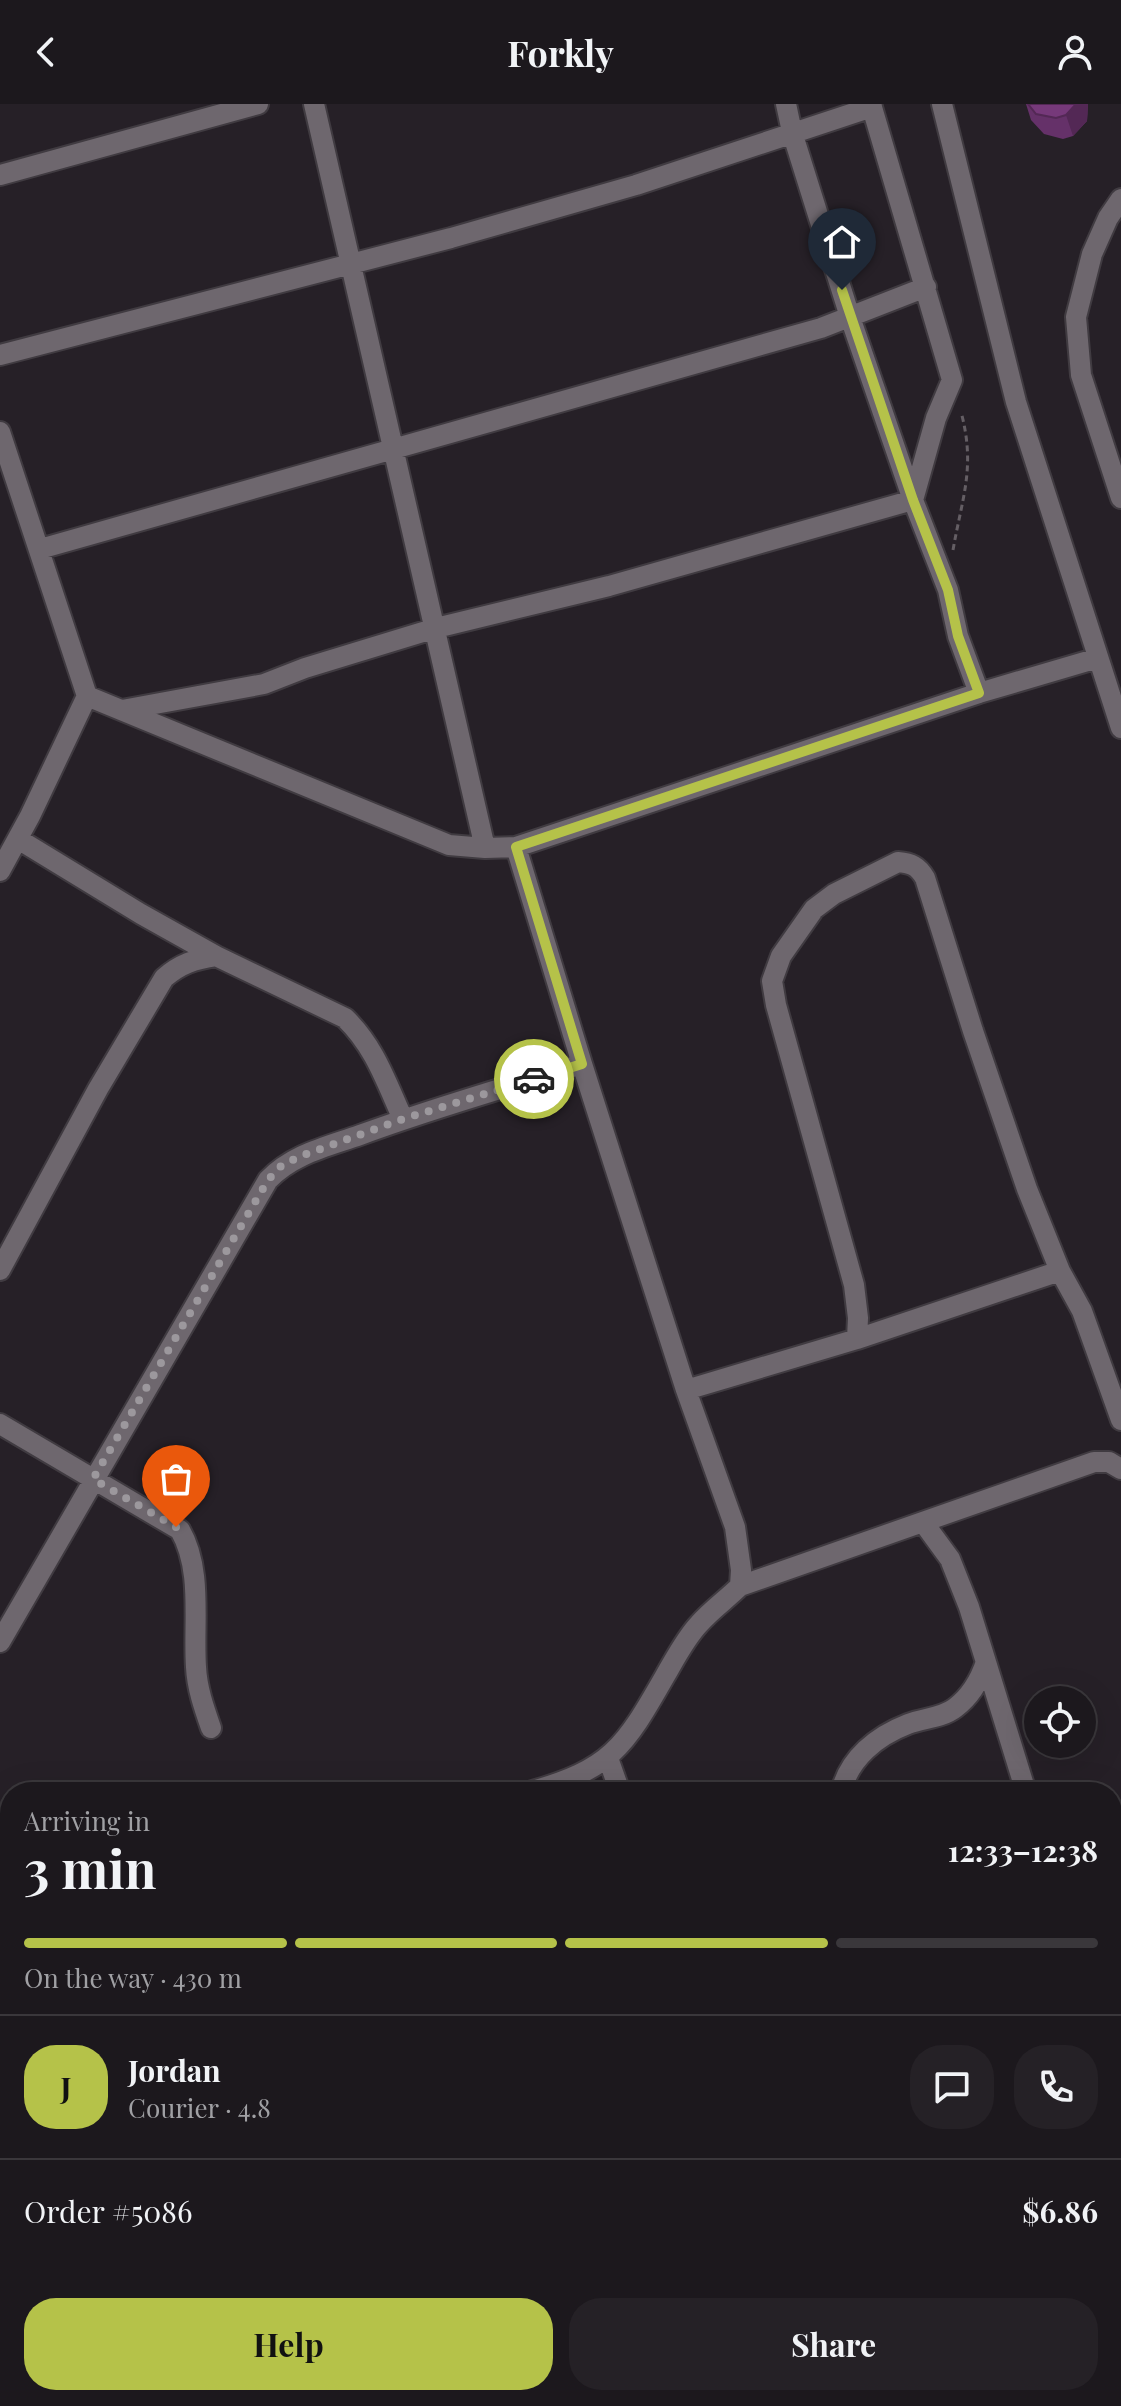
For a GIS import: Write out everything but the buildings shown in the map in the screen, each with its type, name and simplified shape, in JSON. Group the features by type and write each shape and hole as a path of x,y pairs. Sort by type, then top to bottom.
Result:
{"street":[{"path":"0,175 258,104"},
{"path":"314,104 485,848"},
{"path":"786,104 850,317 913,500 948,590 958,636 979,693"},
{"path":"942,104 1016,402 1121,728"},
{"path":"0,355 350,264 636,185 871,106 952,380 936,418 913,500"},
{"path":"1121,199 1108,218 1092,254 1076,317 1081,375 1121,498"},
{"path":"40,549 821,328 926,287"},
{"path":"0,432 87,696 0,871"},
{"path":"122,710 264,684 305,668 436,628 609,586 913,500"},
{"path":"87,696 449,845 516,847 979,693 1098,658"},
{"path":"18,839 216,956 345,1018 372,1049 403,1119"},
{"path":"516,847 686,1390 735,1527 740,1586"},
{"path":"857,1339 854,1285 772,981 781,956 814,909 834,894 898,862 916,866 925,878 982,1060 1027,1189 1060,1271 1082,1311 1121,1420"},
{"path":"0,1270 98,1089 164,978 186,963 216,956"},
{"path":"0,1642 268,1180 282,1165 403,1119 582,1064"},
{"path":"686,1390 857,1339 1060,1271"},
{"path":"0,1424 176,1527 183,1535 192,1559 196,1669 211,1728"},
{"path":"558,1782 579,1775 608,1758 623,1744 698,1624 740,1586 1094,1462 1115,1466 1121,1444"},
{"path":"923,1522 950,1559 969,1607 1023,1782"},
{"path":"844,1782 860,1754 881,1738 909,1724 955,1708 976,1687 986,1662"},
{"path":"608,1758 616,1782"}],"path":[{"path":"948,590 969,466 965,425 960,410"}],"way so far":[{"path":"176,1527 93,1479 268,1180 282,1165 301,1156 403,1119 534,1079"}],"route":[{"path":"534,1079 582,1064 516,847 979,693 958,636 948,590 913,500 842,290"}]}
